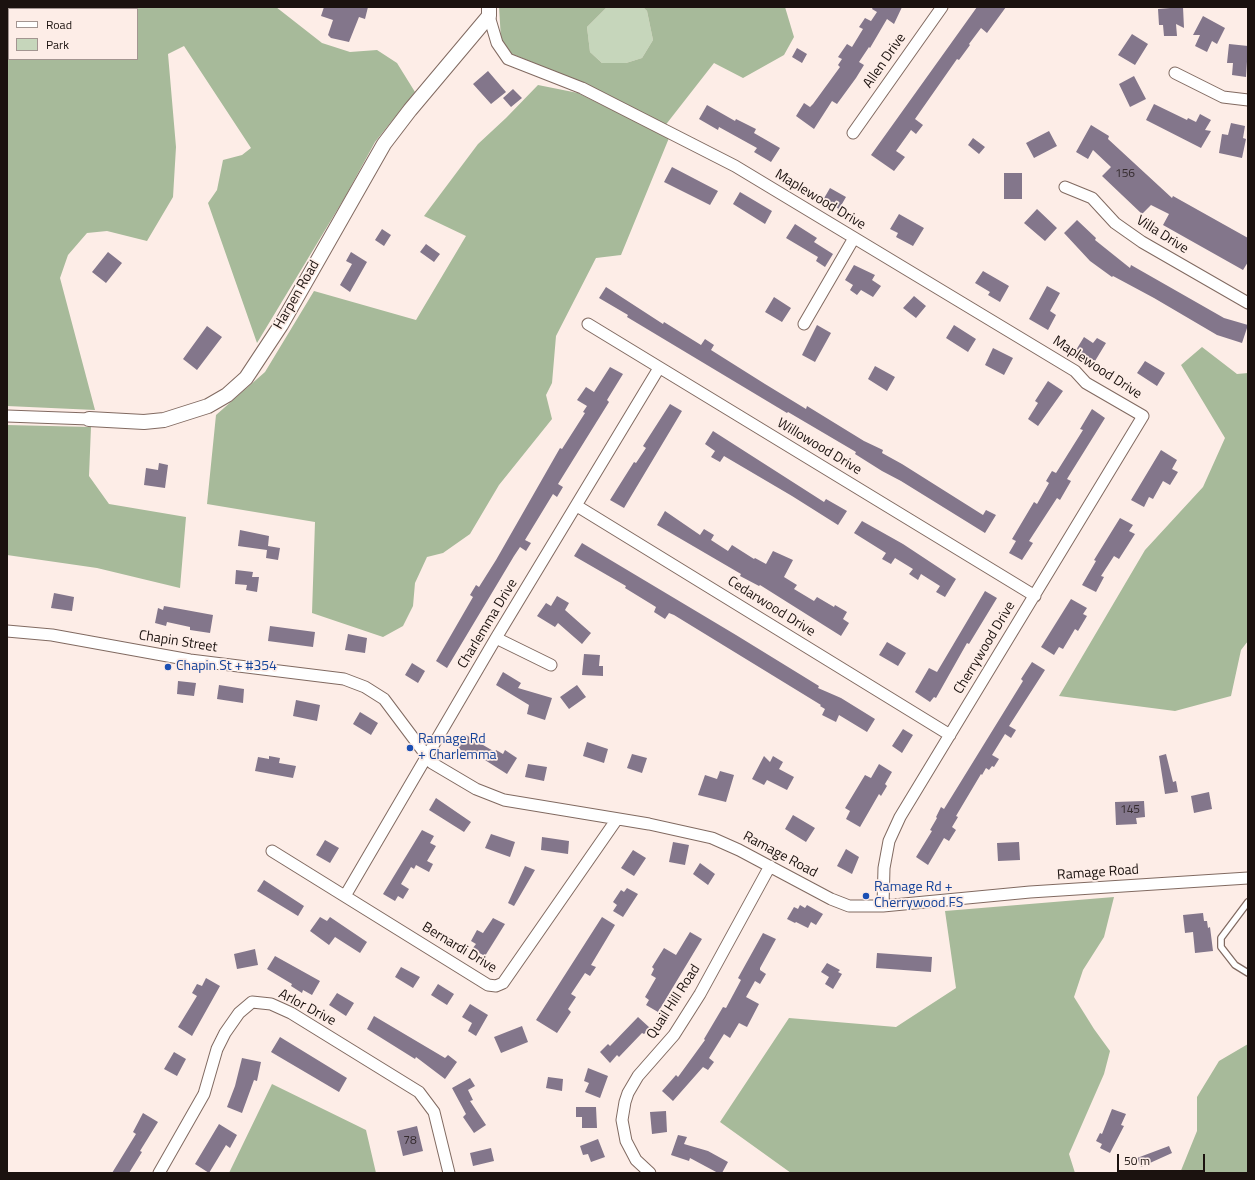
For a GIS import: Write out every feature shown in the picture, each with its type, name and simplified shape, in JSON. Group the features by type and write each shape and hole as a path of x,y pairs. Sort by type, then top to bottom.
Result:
{"street":[{"name":"Allen Drive","path":"853,133 942,7"},
{"name":"Maplewood Drive","path":"489,12 497,43 508,59 575,85 735,166 1076,371 1086,383 1142,416"},
{"name":"Harpen Road","path":"7,416 144,422 164,420 208,406 227,395 246,378 281,325 384,144 489,12"},
{"path":"1175,73 1223,97 1248,100"},
{"name":"Villa Drive","path":"1065,187 1092,198 1115,223 1142,242 1248,303"},
{"path":"804,324 854,238"},
{"name":"Willowood Drive","path":"588,324 1035,596"},
{"name":"Charlemma Drive","path":"345,896 496,638 660,368"},
{"name":"Cherrywood Drive","path":"883,906 884,868 890,840 900,817 1035,596 1142,416"},
{"name":"Cedarwood Drive","path":"577,506 950,735"},
{"name":"Chapin Street","path":"7,631 52,635 190,660 344,679"},
{"path":"496,638 552,666"},
{"name":"Ramage Road","path":"344,679 365,687 384,699 432,763 476,789 504,800 617,820 649,824 712,838 739,850 831,899 849,906 883,906 1030,892 1248,878"},
{"name":"Bernardi Drive","path":"272,851 488,985 499,986 617,820"},
{"name":"Quail Hill Road","path":"650,1173 636,1160 626,1141 622,1120 628,1093 638,1076 674,1035 700,994 770,866"},
{"name":"Arlor Drive","path":"159,1173 204,1094 217,1049 225,1033 239,1013 252,1002 270,1004 291,1013 419,1092 434,1112 449,1173"}],"lane":[{"path":"1248,902 1222,938 1221,947 1235,965 1248,973"}],"green space":[{"path":"7,7 276,7 322,43 350,52 377,50 397,63 415,92 375,142 345,197 257,343 208,203 217,190 223,160 242,155 251,148 184,46 168,54 176,147 173,197 147,241 107,231 87,233 68,255 60,278 95,410 7,406"},
{"path":"499,7 607,7 587,27 590,52 602,63 626,63 642,58 653,40 647,11 643,7 785,7 794,37 784,55 743,78 714,63 664,127 591,86 512,54 501,39"},
{"path":"607,7 643,7 647,11 653,40 642,58 626,63 602,63 590,52 587,27"},
{"path":"538,85 578,93 669,138 621,255 596,258 556,336 552,383 546,395 552,419 499,485 470,534 443,553 427,557 415,583 413,606 403,626 383,637 312,613 315,522 207,504 216,415 265,372 314,291 416,320 466,236 424,216 478,144"},
{"path":"1202,347 1237,374 1248,373 1248,641 1241,650 1231,696 1175,711 1059,696 1145,550 1203,487 1225,438 1181,365"},
{"path":"7,425 91,427 89,476 109,504 186,517 180,588 97,568 7,555"},
{"path":"1114,897 1104,937 1083,970 1074,997 1110,1051 1104,1074 1069,1154 1075,1173 791,1173 720,1122 789,1018 896,1027 956,988 945,911"},
{"path":"1248,1044 1248,1173 1180,1173 1197,1131 1197,1097 1219,1061"},
{"path":"272,1084 366,1130 376,1173 229,1173"}],"building":[{"path":"324,7 368,7 365,19 359,17 349,42 331,38 328,35 333,20 321,16"},
{"path":"873,7 902,7 894,24 887,19 870,48 869,47 859,62 864,65 856,78 837,104 832,101 814,129 796,116 804,103 810,107 813,104 840,67 838,65 842,59 838,57 847,44 852,47 863,29 859,27 865,18 871,21 877,12 872,9"},
{"path":"977,7 1006,7 987,33 981,28 959,60 957,59 915,119 923,125 916,134 911,130 896,151 905,157 894,171 871,155"},
{"path":"1183,7 1184,28 1176,24 1177,36 1164,36 1163,25 1159,25 1158,9"},
{"path":"1203,16 1225,28 1217,44 1212,41 1207,52 1195,46 1200,35 1193,35"},
{"path":"1132,34 1148,44 1135,65 1118,55"},
{"path":"1229,44 1248,46 1246,77 1232,75 1233,63 1227,63"},
{"path":"797,48 807,54 802,63 792,57"},
{"path":"488,71 506,92 491,104 473,84"},
{"path":"1134,76 1146,99 1130,107 1119,84"},
{"path":"513,89 522,98 511,107 503,98"},
{"path":"1154,104 1187,120 1188,118 1196,122 1200,114 1211,120 1205,130 1211,131 1201,148 1146,120"},
{"path":"707,105 735,121 736,119 756,129 754,133 780,148 771,162 754,152 757,148 719,127 718,130 699,119"},
{"path":"1231,123 1245,126 1243,138 1246,139 1242,158 1219,153 1222,134 1228,135"},
{"path":"1091,125 1109,136 1108,139 1172,198 1173,196 1248,238 1248,262 1243,270 1163,225 1169,214 1151,205 1142,214 1102,176 1111,167 1093,150 1088,159 1076,152"},
{"path":"1049,131 1057,146 1034,158 1026,143"},
{"path":"973,138 985,147 979,154 968,145"},
{"path":"672,167 718,191 710,205 664,182"},
{"path":"1004,173 1022,173 1022,199 1004,199"},
{"path":"830,188 846,197 839,209 823,200"},
{"path":"740,192 772,211 765,224 733,204"},
{"path":"1037,209 1057,228 1045,241 1024,223"},
{"path":"899,214 924,228 913,246 896,237 898,233 890,229"},
{"path":"1077,220 1096,238 1095,240 1130,268 1131,265 1224,318 1248,325 1242,343 1217,335 1154,298 1113,276 1112,277 1090,261 1064,233"},
{"path":"795,224 817,238 814,242 833,254 825,267 816,261 818,257 786,238"},
{"path":"382,229 391,235 384,246 375,240"},
{"path":"426,244 440,254 434,262 420,252"},
{"path":"108,252 122,263 106,283 92,272"},
{"path":"351,252 367,262 350,292 340,285 352,264 346,261"},
{"path":"854,265 875,275 872,280 881,286 873,297 861,290 857,295 850,290 853,285 845,280"},
{"path":"983,271 1009,286 1000,302 988,295 990,292 975,283"},
{"path":"1047,286 1060,293 1050,311 1056,315 1048,330 1029,319"},
{"path":"606,287 663,324 664,322 701,345 705,339 714,345 711,350 806,409 807,406 864,441 883,450 882,453 983,515 986,510 996,515 985,533 901,481 882,471 855,454 856,452 788,412 787,413 627,317 628,315 599,298"},
{"path":"914,296 926,306 916,318 903,308"},
{"path":"774,297 791,308 782,322 765,312"},
{"path":"817,325 831,333 815,362 802,355"},
{"path":"954,325 976,339 968,352 946,338"},
{"path":"207,326 222,337 197,370 183,359"},
{"path":"1084,337 1093,343 1097,338 1106,343 1095,361 1076,350"},
{"path":"993,348 1013,358 1004,375 985,365"},
{"path":"1145,361 1165,373 1157,386 1137,373"},
{"path":"875,366 895,377 887,391 868,379"},
{"path":"610,367 623,374 607,400 609,402 558,484 563,487 557,497 553,494 525,540 531,543 526,551 520,547 447,668 436,661 473,597 470,595 476,585 479,587 560,448 562,449 585,413 583,412 587,406 577,400 586,387 594,392"},
{"path":"1048,381 1063,391 1038,426 1028,419 1038,403 1035,401"},
{"path":"670,404 682,411 624,508 610,500 634,462 636,463 646,448 643,446"},
{"path":"1092,409 1105,418 1067,479 1071,481 1060,500 1057,498 1029,541 1033,543 1022,560 1009,553 1016,541 1012,539 1034,502 1037,504 1049,483 1046,481 1052,471 1056,473 1083,430 1080,429"},
{"path":"713,431 824,502 826,499 847,511 838,525 724,456 720,462 711,457 715,451 705,444"},
{"path":"1161,450 1177,460 1172,469 1178,472 1170,485 1163,481 1153,499 1149,497 1144,507 1131,500"},
{"path":"159,463 168,465 165,488 144,485 146,468 158,470"},
{"path":"665,511 700,535 704,529 714,535 711,540 728,551 732,545 754,559 755,558 766,564 773,551 793,560 784,577 797,585 794,589 814,601 817,597 834,607 835,605 847,612 843,619 849,623 841,636 760,585 759,586 740,576 741,574 657,525"},
{"path":"1120,518 1133,525 1129,531 1135,534 1119,559 1114,556 1101,576 1104,577 1096,592 1082,585 1096,561 1094,560"},
{"path":"862,521 903,544 956,579 945,597 936,592 940,586 921,574 918,580 909,574 913,569 895,558 891,564 882,559 886,553 854,533"},
{"path":"240,530 269,536 268,546 280,548 278,560 266,558 267,550 238,546"},
{"path":"582,543 736,635 819,686 818,688 841,698 875,719 867,732 839,715 836,722 822,715 825,709 820,706 821,705 674,615 669,613 665,619 654,612 656,607 625,588 626,586 574,556"},
{"path":"236,570 253,572 252,577 259,577 257,592 246,590 247,585 235,584"},
{"path":"985,591 997,598 969,644 967,643 936,698 934,697 930,702 915,692 929,668 937,672"},
{"path":"54,593 74,597 72,611 51,608"},
{"path":"557,596 569,603 565,610 591,633 582,644 558,623 555,627 537,616 546,603 551,606"},
{"path":"1071,599 1087,608 1083,614 1087,616 1078,631 1075,629 1063,649 1059,647 1054,655 1041,647"},
{"path":"164,606 213,615 210,633 190,630 190,627 167,622 166,626 155,623 158,608 163,610"},
{"path":"270,626 315,632 313,647 268,641"},
{"path":"348,634 367,638 365,653 345,650"},
{"path":"887,642 906,653 898,666 879,655"},
{"path":"584,654 600,655 599,666 603,666 603,676 582,675"},
{"path":"1032,662 1045,670 1009,726 1016,730 1011,738 1005,734 992,755 999,759 994,767 992,766 989,770 986,768 982,775 981,774 956,816 958,817 952,827 956,830 949,841 944,838 928,865 916,857 932,831 930,830 941,807 944,809 1023,681 1021,679"},
{"path":"412,663 425,671 418,683 405,675"},
{"path":"503,672 521,683 518,688 552,698 545,720 527,714 529,705 496,685"},
{"path":"178,681 196,683 194,696 177,694"},
{"path":"219,685 244,689 243,703 217,699"},
{"path":"577,685 586,697 569,709 560,697"},
{"path":"296,700 320,705 317,721 293,716"},
{"path":"360,712 378,723 371,735 353,724"},
{"path":"903,729 913,735 902,753 892,746"},
{"path":"466,735 495,752 496,750 503,754 505,750 517,758 507,774 477,755 475,759 458,748"},
{"path":"587,742 608,749 604,763 583,756"},
{"path":"632,754 647,758 642,773 627,768"},
{"path":"1166,754 1173,782 1176,781 1178,792 1165,794 1159,756"},
{"path":"269,756 280,758 279,763 296,766 293,778 255,771 258,757 269,759"},
{"path":"764,756 770,762 773,756 783,762 779,769 794,777 787,790 767,780 764,785 752,779"},
{"path":"528,764 547,767 544,781 525,777"},
{"path":"879,764 892,772 885,784 887,786 881,796 879,794 860,827 846,819 850,811 845,808 865,775 871,778"},
{"path":"720,771 734,775 726,802 698,795 705,775 717,779"},
{"path":"1209,792 1212,809 1194,813 1191,796"},
{"path":"436,798 471,822 464,832 429,810"},
{"path":"1144,801 1145,817 1136,818 1137,824 1116,825 1115,802"},
{"path":"793,815 815,828 806,842 785,829"},
{"path":"422,830 434,836 430,843 436,846 427,861 433,864 429,872 416,865 414,869 411,867 401,884 409,889 403,899 398,896 395,901 383,894"},
{"path":"491,834 515,842 510,857 485,848"},
{"path":"542,837 569,841 568,854 541,850"},
{"path":"325,840 339,848 330,863 316,855"},
{"path":"673,842 689,845 685,865 669,862"},
{"path":"1019,842 1020,860 998,861 997,843"},
{"path":"846,849 859,857 852,874 837,866"},
{"path":"633,850 646,858 634,876 621,868"},
{"path":"700,863 715,874 708,885 693,874"},
{"path":"525,866 535,870 514,906 508,903"},
{"path":"264,880 304,906 298,916 257,891"},
{"path":"627,888 638,894 623,917 613,911 617,905 613,902 621,890 624,892"},
{"path":"800,905 805,908 807,905 823,914 816,925 811,922 808,928 787,919 794,907 798,909"},
{"path":"1203,913 1204,921 1207,921 1208,928 1210,927 1213,951 1195,953 1193,932 1185,933 1183,915"},
{"path":"320,917 327,921 330,917 367,942 360,953 335,937 329,945 310,931"},
{"path":"602,917 615,925 591,965 596,967 590,976 585,973 571,994 576,997 568,1009 571,1012 557,1033 536,1020"},
{"path":"493,918 505,924 485,956 472,949 476,944 471,941 477,930 483,933"},
{"path":"690,932 702,939 658,1012 646,1005 649,1000 645,997 656,978 651,975 654,969 652,967 664,948 676,955"},
{"path":"763,933 776,939 760,968 760,970 766,974 760,984 755,981 746,997 759,1004 747,1027 739,1023 730,1038 724,1034 709,1058 714,1062 708,1070 703,1067 673,1101 662,1091 676,1075 678,1077 705,1040 704,1039 723,1007 726,1008 741,980 738,978"},
{"path":"255,949 258,965 237,969 234,954"},
{"path":"877,953 932,957 931,972 876,968"},
{"path":"275,956 320,981 312,995 303,990 302,993 291,986 292,984 267,969"},
{"path":"827,963 840,970 838,972 842,974 833,989 825,984 829,977 821,972"},
{"path":"401,967 420,977 413,988 395,977"},
{"path":"206,978 220,986 192,1036 178,1027 197,996 192,993 197,984 202,986"},
{"path":"438,984 454,994 447,1005 431,995"},
{"path":"337,993 354,1003 346,1016 329,1005"},
{"path":"470,1004 488,1015 476,1036 468,1031 472,1023 462,1017"},
{"path":"374,1016 445,1058 448,1055 457,1062 445,1079 416,1057 415,1059 367,1029"},
{"path":"638,1017 650,1028 644,1034 642,1033 619,1057 617,1055 610,1063 600,1052 608,1044 610,1046"},
{"path":"522,1026 528,1042 501,1053 494,1037"},
{"path":"280,1037 347,1078 339,1092 271,1052"},
{"path":"174,1052 186,1059 177,1076 164,1069"},
{"path":"242,1058 261,1062 257,1081 254,1080 242,1113 227,1107 235,1086"},
{"path":"588,1068 608,1076 600,1098 585,1092 589,1083 584,1081"},
{"path":"548,1077 563,1079 562,1091 546,1088"},
{"path":"470,1078 475,1086 468,1090 473,1100 470,1101 486,1125 474,1133 463,1117 466,1114 452,1088"},
{"path":"576,1107 596,1107 597,1128 582,1128 582,1117 576,1117"},
{"path":"1112,1109 1126,1114 1121,1125 1124,1126 1110,1153 1100,1148 1102,1144 1096,1141 1100,1133 1102,1134"},
{"path":"666,1111 667,1132 652,1134 650,1112"},
{"path":"143,1113 158,1122 140,1151 142,1152 129,1173 112,1173 136,1134 133,1132"},
{"path":"219,1124 237,1135 230,1148 226,1145 209,1173 195,1164"},
{"path":"417,1126 423,1151 403,1156 397,1131"},
{"path":"678,1135 687,1137 684,1144 708,1151 728,1162 722,1173 718,1173 690,1158 689,1161 671,1155"},
{"path":"598,1139 605,1157 591,1162 588,1154 583,1155 580,1146"},
{"path":"1169,1146 1172,1153 1141,1167 1137,1158"},
{"path":"491,1148 494,1161 473,1166 470,1153"}],"place":[{"name":"Chapin St + #354","path":"168,667"},
{"name":"Ramage Rd + Charlemma","path":"410,748"},
{"name":"Ramage Rd + Cherrywood FS","path":"866,896"}]}
